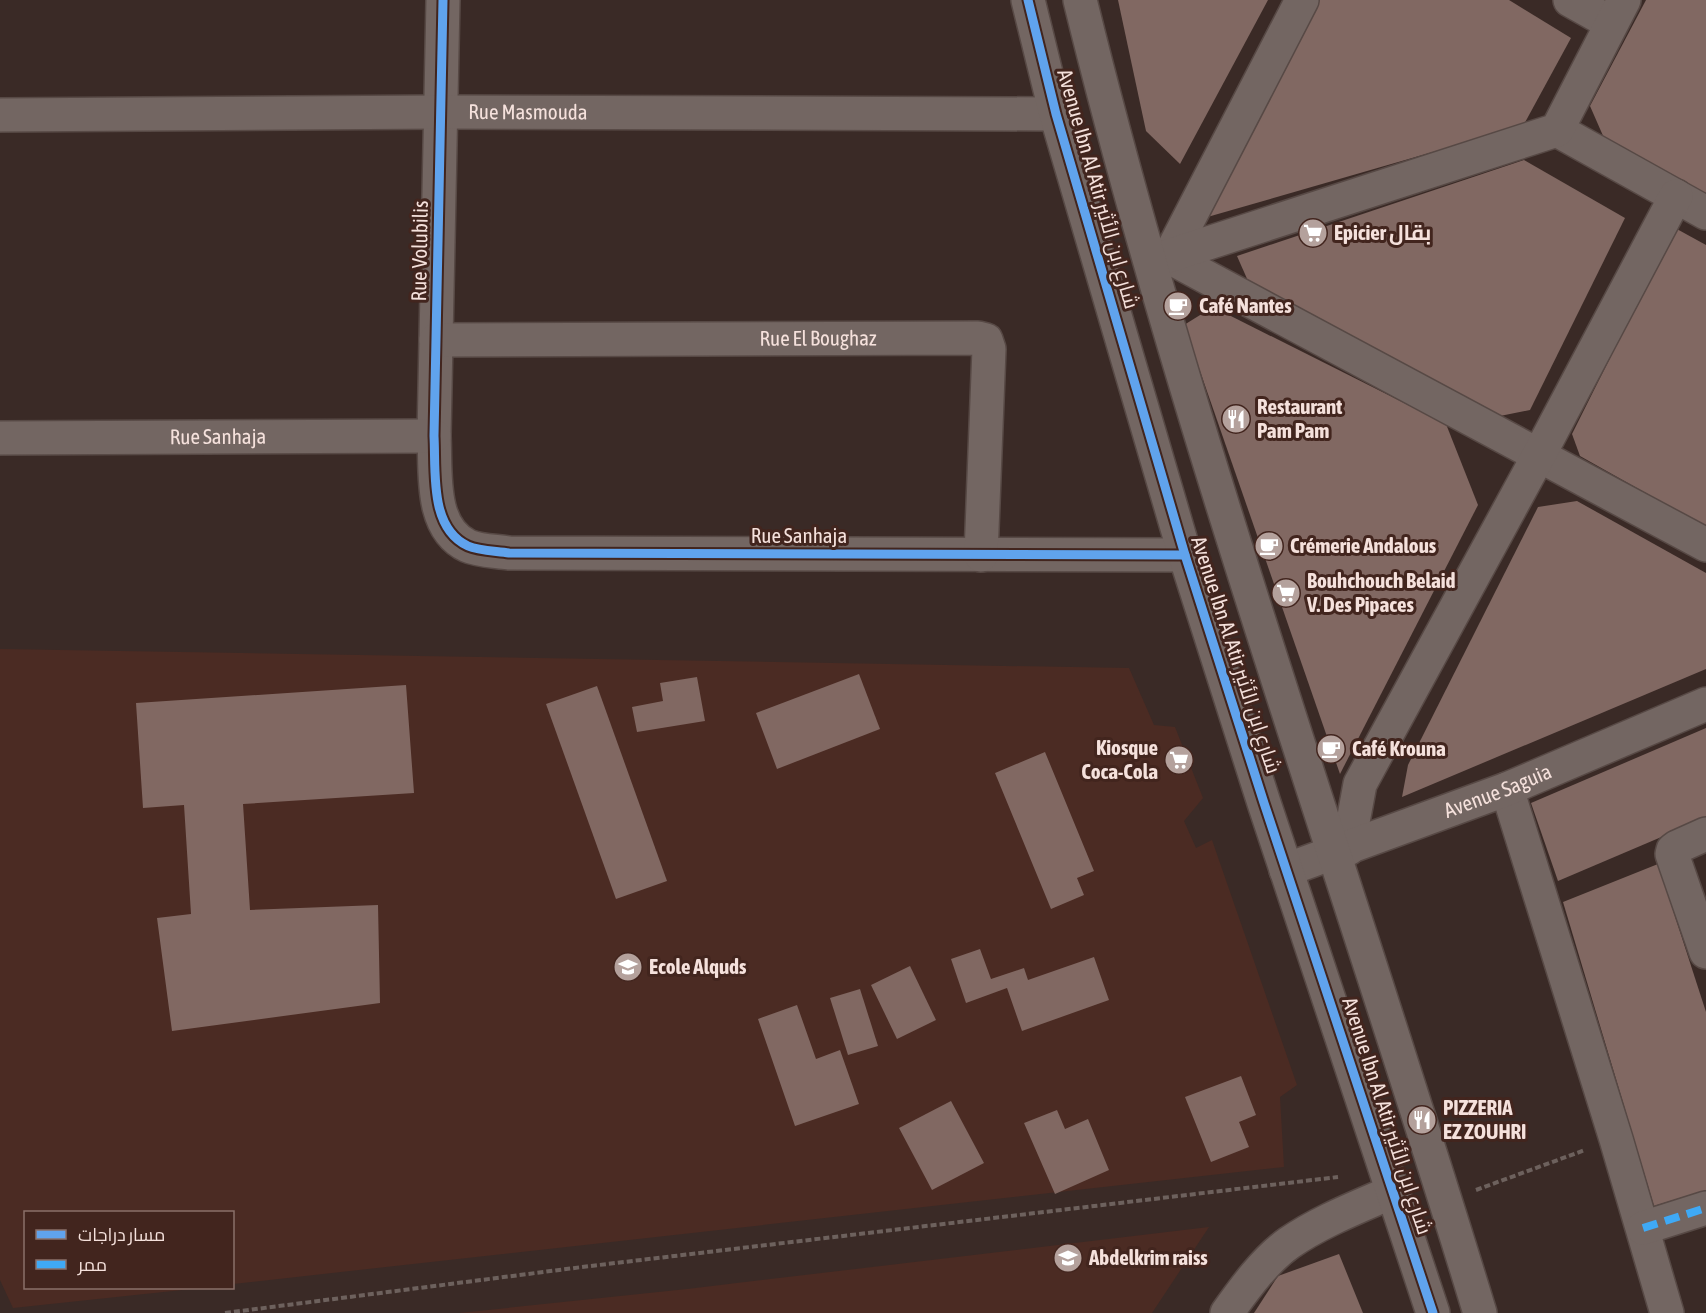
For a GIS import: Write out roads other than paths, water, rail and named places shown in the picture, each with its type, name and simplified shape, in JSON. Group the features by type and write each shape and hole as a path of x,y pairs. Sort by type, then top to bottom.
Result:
{"street":[{"name":"Rue Volubilis","path":"438,503 434,436 443,0"},
{"name":"Avenue Ibn Al Atir شارع ابن الأثير","path":"1028,0 1056,114 1185,555 1286,870 1433,1313"},
{"name":"Avenue Ibn Al Atir شارع ابن الأثير","path":"1080,0 1115,141 1159,259 1202,436 1341,851 1480,1313"},
{"path":"1159,259 1302,0"},
{"path":"1159,259 1557,130 1618,12 1570,0"},
{"name":"Rue Masmouda","path":"0,115 441,112 1056,114"},
{"path":"1557,130 1706,213"},
{"path":"1341,851 1360,784 1539,455 1676,196"},
{"path":"1159,259 1539,455 1706,545"},
{"name":"Rue El Boughaz","path":"436,340 978,338 986,340 989,349 981,555"},
{"name":"Rue Sanhaja","path":"0,438 434,436"},
{"name":"Rue Sanhaja","path":"438,503 449,531 468,546 509,553 1185,555"},
{"name":"Avenue Saguia","path":"1286,870 1507,789 1706,704"},
{"path":"1507,789 1643,1227 1666,1313"},
{"path":"1706,834 1673,850 1673,859 1706,952"},
{"path":"1227,1313 1260,1271 1287,1244 1390,1181"},
{"path":"1643,1227 1706,1208"}],"place":[{"name":"Epicier بقال","path":"1313,233"},
{"name":"Café Nantes","path":"1178,306"},
{"name":"Restaurant Pam Pam","path":"1236,419"},
{"name":"Crémerie Andalous","path":"1269,546"},
{"name":"Bouhchouch Belaid V. Des Pipaces","path":"1286,593"},
{"name":"Café Krouna","path":"1331,749"},
{"name":"Kiosque Coca-Cola","path":"1179,760"},
{"name":"Ecole Alquds","path":"628,967"},
{"name":"PIZZERIA EZ ZOUHRI","path":"1422,1120"},
{"name":"Abdelkrim raiss","path":"1068,1258"}]}
